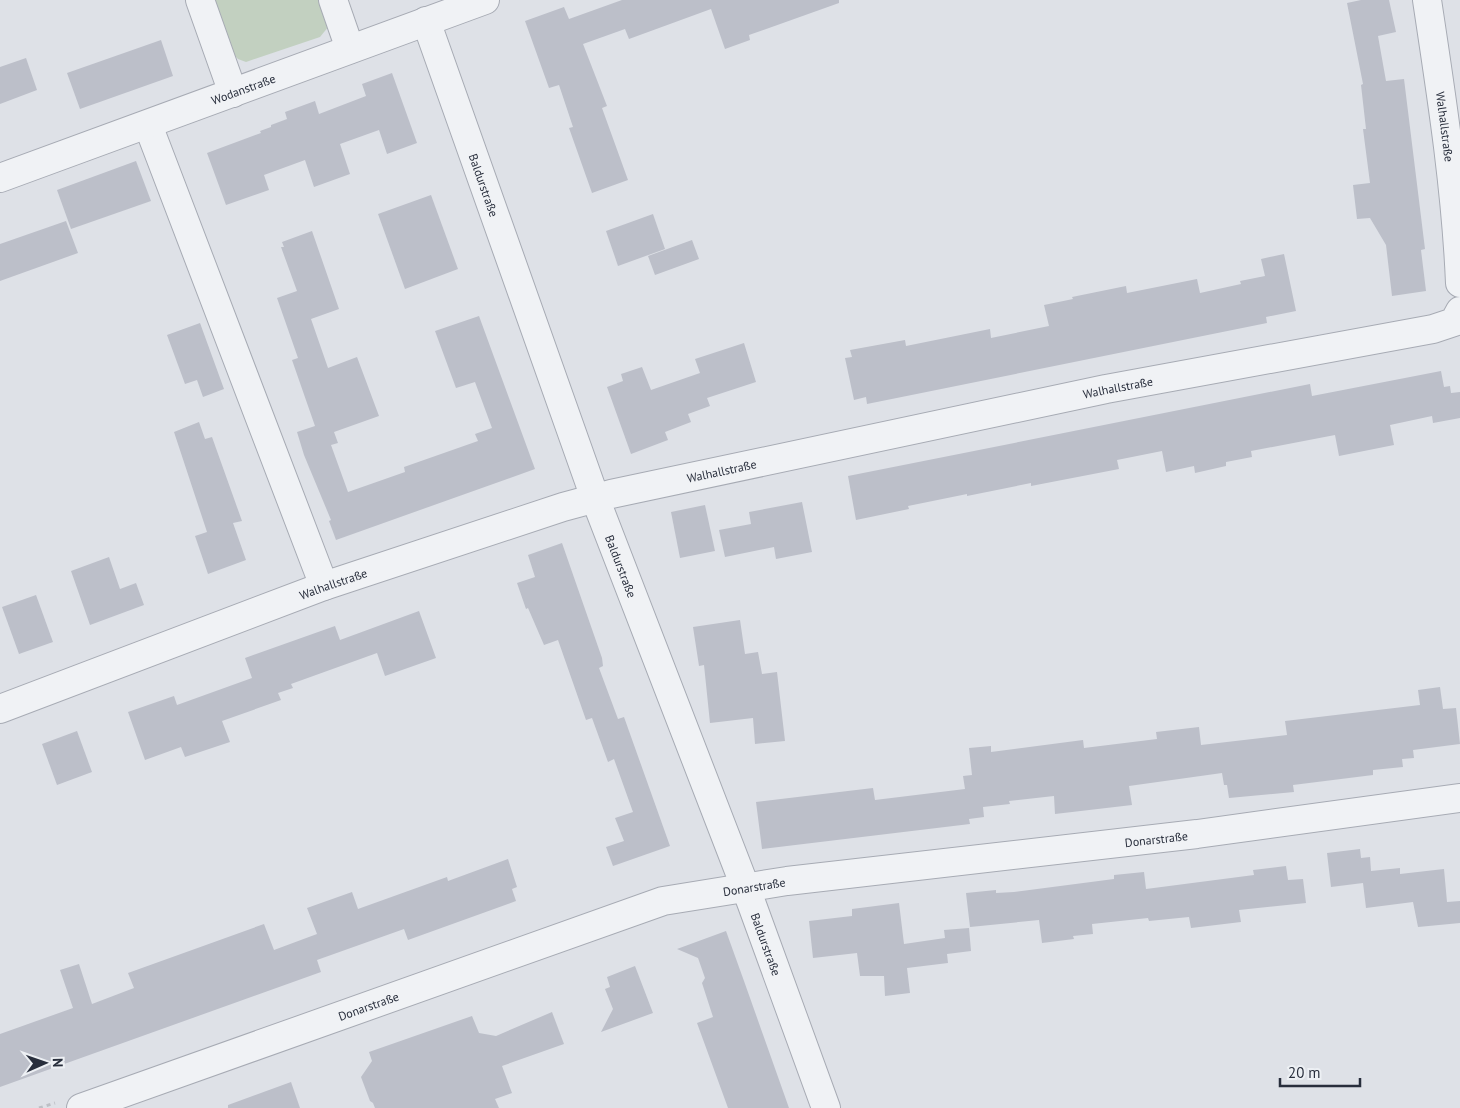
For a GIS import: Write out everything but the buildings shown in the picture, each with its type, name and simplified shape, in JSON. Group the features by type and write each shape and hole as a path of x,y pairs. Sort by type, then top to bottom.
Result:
{"street":[{"path":"200,0 232,93"},
{"path":"333,0 350,49"},
{"name":"Wodanstraße","path":"0,178 148,126 485,0"},
{"name":"Walhallstraße","path":"1427,0 1440,85 1458,247 1460,283"},
{"name":"Baldurstraße","path":"426,21 595,498 826,1108"},
{"path":"148,126 324,586"},
{"name":"Walhallstraße","path":"0,709 324,586 595,498 1106,389 1433,329 1454,322 1460,310"},
{"name":"Donarstraße","path":"80,1108 664,901 726,893 787,881 1197,834 1459,798"}],"green space":[{"path":"212,0 323,0 329,26 320,37 246,62 238,59 232,53"}]}
